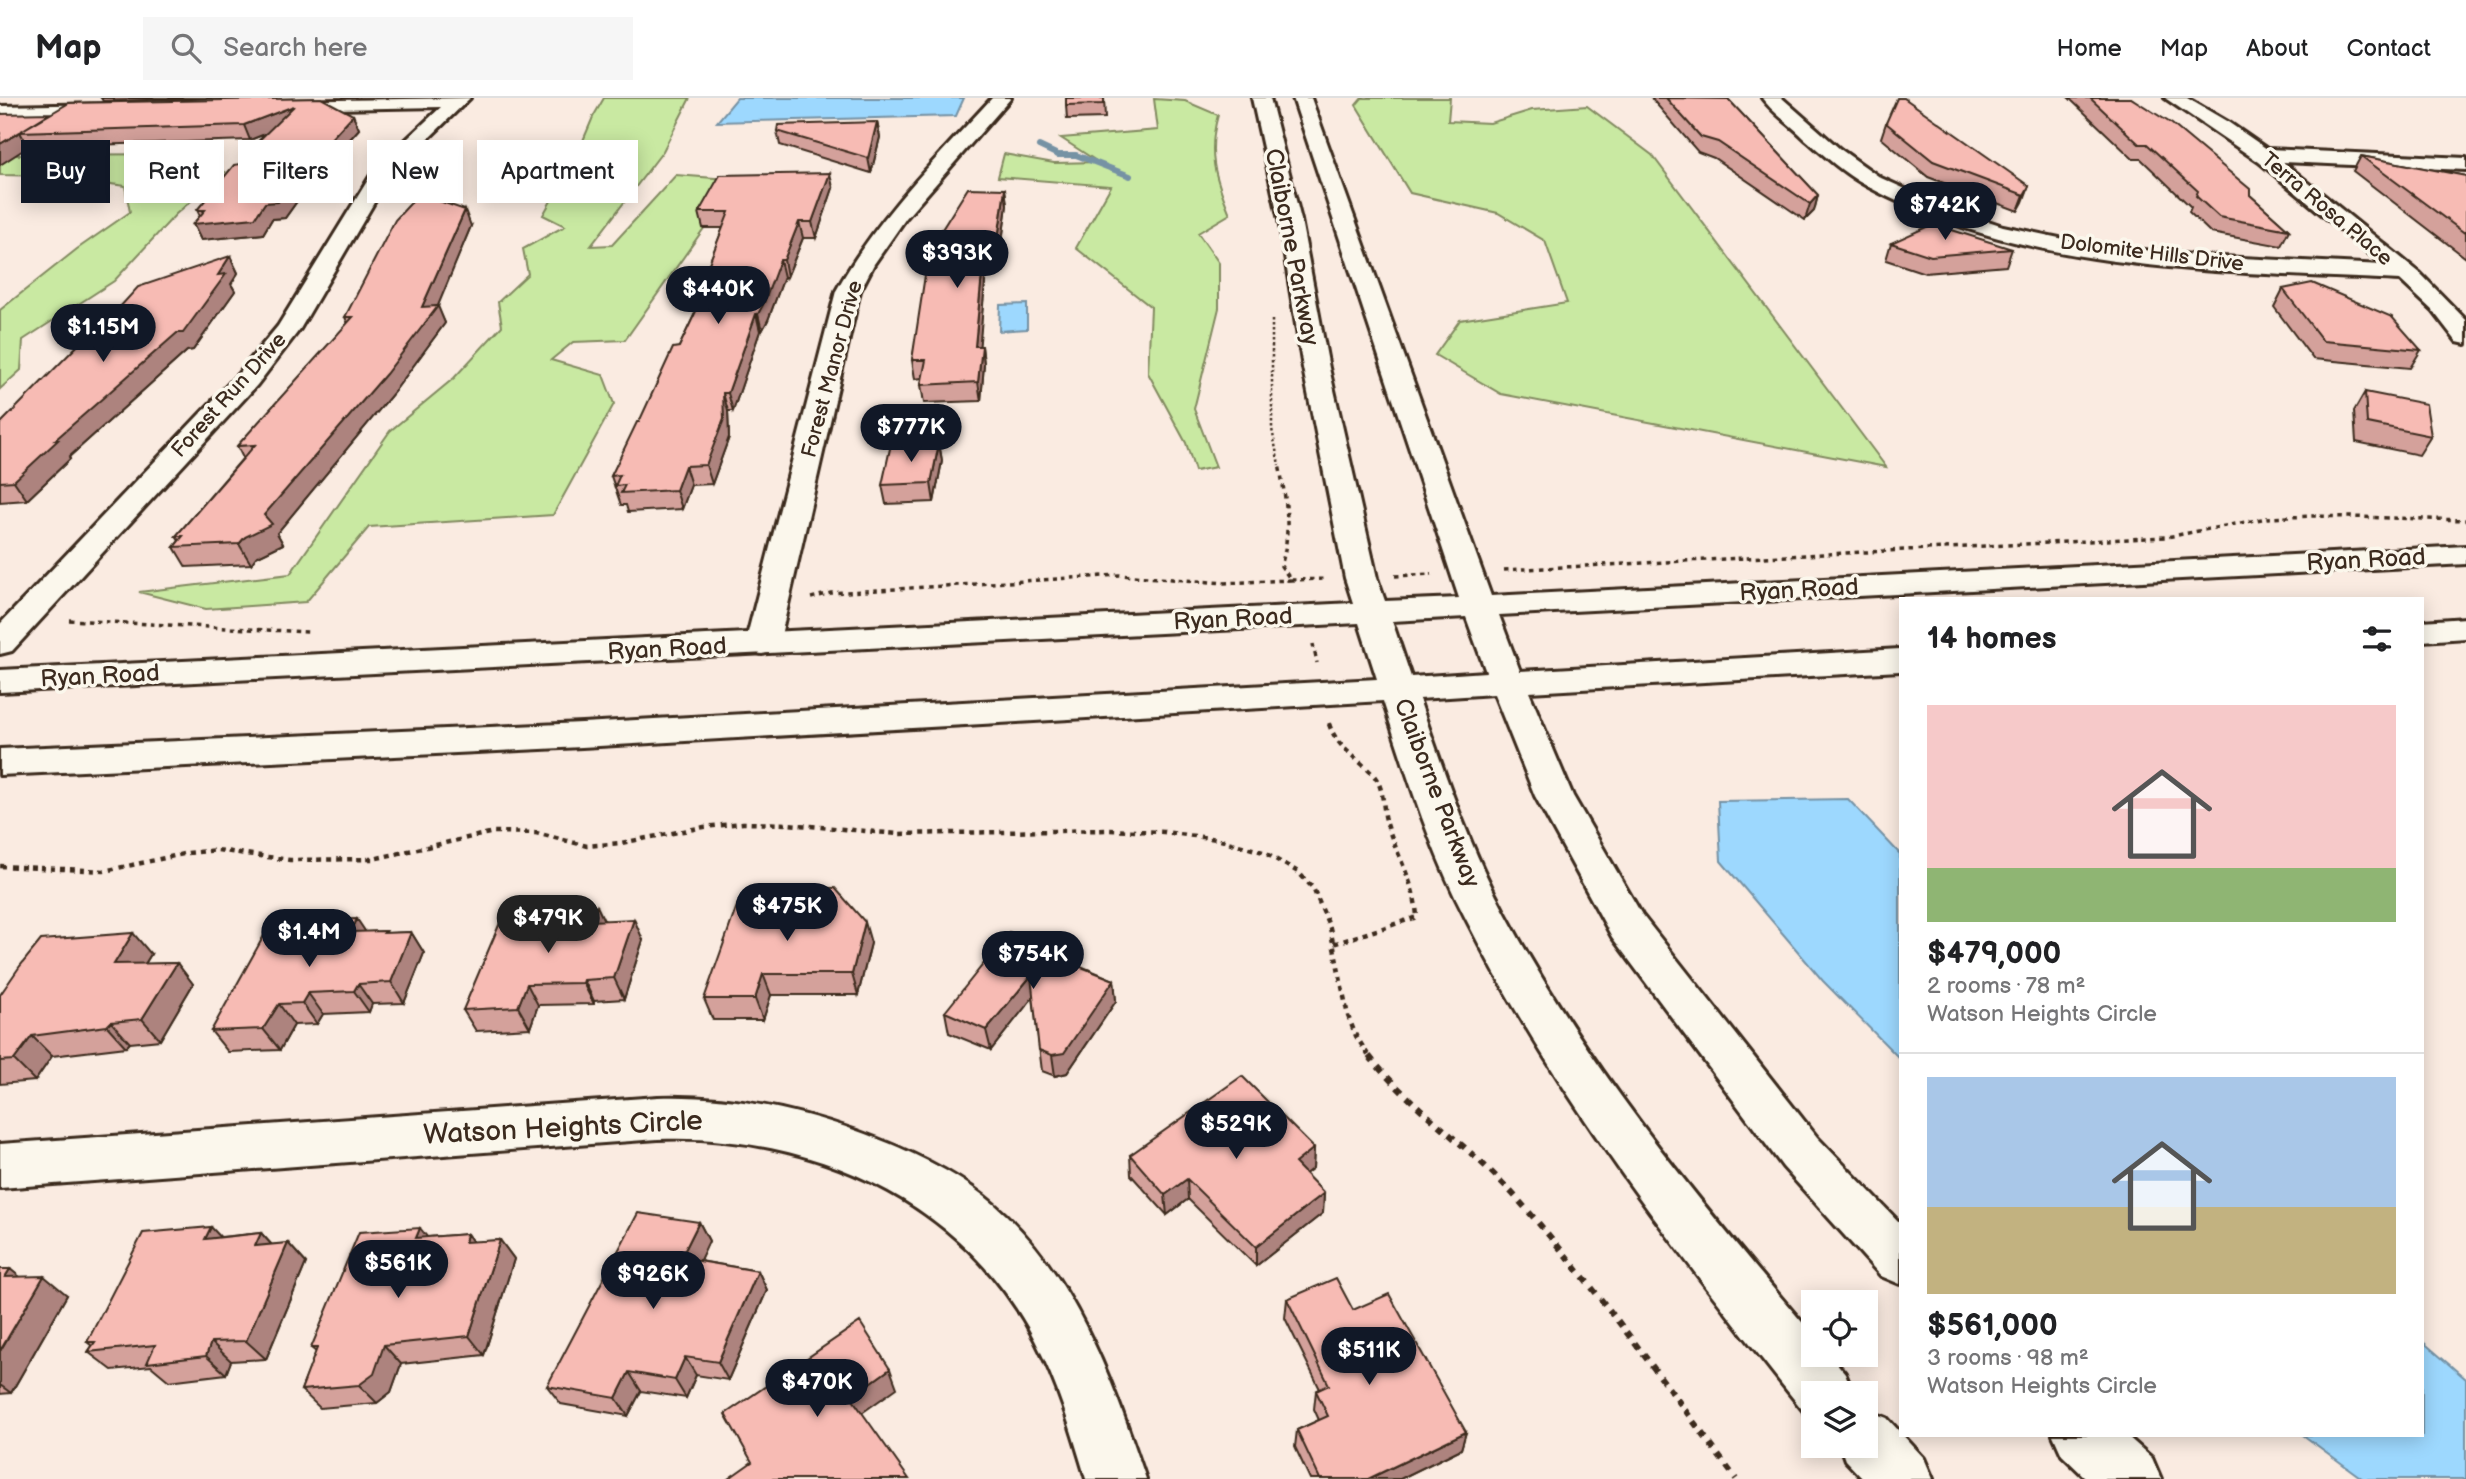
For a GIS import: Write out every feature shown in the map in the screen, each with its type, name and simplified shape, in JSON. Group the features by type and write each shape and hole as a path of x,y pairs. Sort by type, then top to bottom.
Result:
{"main road":[{"name":"Forest Manor Drive","path":"762,644 848,291 881,234 1002,98"},
{"name":"Claiborne Parkway","path":"1261,98 1290,220 1315,368 1366,594 1449,836 1486,918 1548,1027 1616,1127 1697,1238 1815,1381"},
{"name":"Claiborne Parkway","path":"1302,98 1473,589 1507,683 1554,796 1627,926 1800,1152 1899,1258"},
{"name":"Dolomite Hills Drive","path":"1771,98 1872,181 1929,207 2006,231 2087,249 2173,260 2404,273"},
{"name":"Terra Rosa Place","path":"2174,98 2232,131 2262,155 2441,305 2466,337"},
{"path":"261,105 460,99"},
{"name":"Forest Run Drive","path":"0,644 248,379 288,329 381,173 460,99"},
{"path":"0,111 130,108"},
{"path":"2262,155 2466,164"},
{"name":"Ryan Road","path":"0,681 1306,615 1366,594 2466,555"},
{"path":"2424,631 2466,628"},
{"path":"0,762 593,735 1899,660"},
{"name":"Watson Heights Circle","path":"0,1166 628,1120 701,1118 767,1127 832,1143 891,1167 957,1205 1009,1255 1053,1320 1097,1421 1116,1479"},
{"path":"2084,1437 2130,1479"},
{"path":"1878,1452 1903,1479"}],"path":[{"path":"1272,315 1272,429 1285,493 1289,541 1281,566 1291,580 1306,615 1331,732 1345,753 1381,787 1387,824 1417,896 1417,917 1333,944"},
{"path":"771,608 831,593 1120,575 1224,583 1291,580 1366,594 1473,589 2167,537 2267,518 2383,517 2466,520"},
{"path":"23,620 321,632"},
{"path":"0,866 28,864 100,872 175,855 222,850 288,860 377,858 402,856 464,836 493,832 533,832 586,846 721,824 764,823 904,835 1166,832 1231,841 1272,855 1301,874 1320,902 1331,925 1343,1006 1357,1039 1382,1073 1506,1186 1571,1261 1736,1479"}],"green space":[{"path":"604,98 690,98 663,151 638,184 638,140 583,140"},
{"path":"1362,98 1450,98 1448,121 1490,123 1532,110 1587,106 1652,155 1886,467 1501,394 1435,355 1460,320 1567,303 1545,241 1498,213 1410,193 1356,105"},
{"path":"1154,99 1185,101 1218,115 1213,142 1214,165 1230,214 1198,233 1219,263 1219,308 1194,409 1216,467 1195,471 1186,443 1148,373 1151,307 1076,248 1111,186 998,177 1004,154 1054,163 1098,162 1061,138 1158,130"},
{"path":"110,154 124,154 124,186 110,184"},
{"path":"0,155 21,155 21,175 0,175"},
{"path":"676,175 727,179 714,214 625,340 573,342 551,360 603,375 614,404 553,515 369,527 306,602 206,609 139,592 290,574 390,431 454,378 502,326 498,302 528,274 523,249 565,226 543,215 550,203 624,203 591,246 612,245"},
{"path":"128,203 189,203 114,281 23,340 21,370 0,389 0,310 77,249 130,212"}],"water":[{"path":"737,98 964,98 956,116 717,122"},
{"path":"1027,304 1027,329 999,331 1000,305"},
{"path":"1848,799 1899,853 1899,1058 1823,981 1721,861 1718,801"},
{"path":"2424,1343 2466,1379 2466,1479 2363,1479 2306,1437 2424,1437"}],"building":[{"path":"321,98 353,115 330,140 259,140 294,106 244,125 20,132 0,144 0,114 50,113 21,131 69,103"},
{"path":"1066,98 1104,98 1104,104 1066,105"},
{"path":"1666,98 1728,99 1818,195 1810,204 1718,142 1701,137"},
{"path":"1897,98 1904,98 2029,186 2024,195 1933,161 1886,123"},
{"path":"2090,98 2131,98 2172,124 2250,189 2250,195 2289,230 2219,217 2196,196 2198,191 2147,144 2139,144"},
{"path":"877,122 868,158 777,131 778,125"},
{"path":"2361,156 2466,176 2466,234"},
{"path":"238,164 238,203 265,203 255,218 193,224 205,210 197,210 203,203 224,203 224,177 234,165"},
{"path":"830,173 812,222 799,222 784,260 780,260 764,303 756,314 728,393 723,393 724,419 706,465 685,466 676,490 621,493 625,485 615,486 620,475 611,476 673,348 679,347 718,265 708,266 729,212 699,212 720,175"},
{"path":"968,188 1005,189 996,253 984,253 975,346 982,346 978,382 921,385 926,360 912,360 925,275 938,250 929,250"},
{"path":"411,203 445,203 465,210 422,307 438,306 386,374 264,515 272,524 245,537 239,544 174,547 183,536 176,536 255,445 237,446 353,317 345,317 395,220"},
{"path":"1933,224 2012,249 1931,256 1891,243"},
{"path":"230,256 218,275 226,274 183,333 177,333 55,440 58,440 14,481 0,482 0,424 91,332 98,331 138,287"},
{"path":"2312,283 2392,317 2421,350 2323,341 2283,289"},
{"path":"2365,392 2426,404 2431,436 2367,423"},
{"path":"939,443 931,483 882,485 891,444"},
{"path":"814,888 835,888 865,922 852,974 763,974 755,999 704,999 738,903 797,903"},
{"path":"597,906 591,921 634,919 614,978 584,980 583,983 527,984 518,1007 463,1010 502,918 546,915 548,909"},
{"path":"357,919 351,932 411,932 391,982 358,984 354,991 308,993 302,1003 279,1004 263,1029 211,1031 266,932 318,928 322,920"},
{"path":"1009,932 1070,956 1066,961 1114,980 1064,1053 1052,1055 1039,1050 1031,976 986,1030 945,1012"},
{"path":"133,933 114,964 177,963 142,1019 32,1036 14,1060 0,1061 0,995 41,940"},
{"path":"1242,1076 1314,1148 1295,1163 1324,1193 1256,1247 1187,1179 1165,1195 1130,1155"},
{"path":"638,1213 699,1222 681,1258 758,1271 718,1362 685,1357 675,1380 629,1372 616,1398 547,1386"},
{"path":"211,1227 205,1239 261,1233 255,1246 288,1243 246,1341 211,1342 206,1356 147,1363 155,1345 88,1352 95,1342 87,1342 143,1233"},
{"path":"420,1228 416,1238 467,1234 465,1242 500,1240 469,1336 384,1345 374,1374 359,1385 301,1390 317,1348 311,1348 359,1232"},
{"path":"0,1269 10,1269 5,1277 44,1276 0,1351"},
{"path":"1336,1278 1353,1310 1389,1294 1466,1432 1368,1479 1320,1479 1297,1430 1328,1416 1316,1391 1329,1385 1287,1299"},
{"path":"860,1322 890,1369 851,1397 909,1479 728,1479 752,1462 725,1414"}],"waterway":[{"path":"1039,146 1058,155 1076,155 1130,176"}]}
